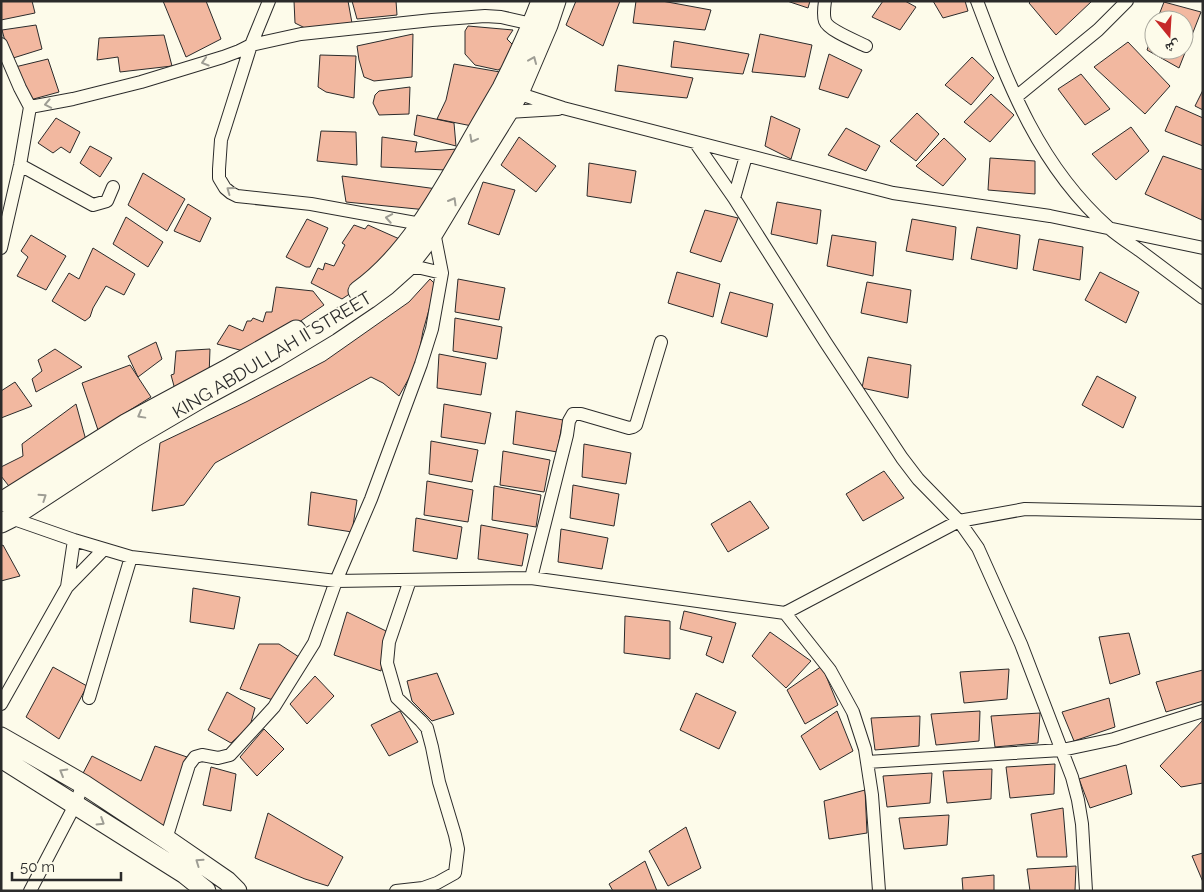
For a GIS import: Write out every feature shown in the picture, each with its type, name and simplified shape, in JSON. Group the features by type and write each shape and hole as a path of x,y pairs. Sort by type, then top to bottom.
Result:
{"main road":[{"name":"KING ABDULLAH II STREET","path":"6,520 133,438 328,326 387,285 406,268 428,228 508,112 510,91 541,1"},
{"name":"KING ABDULLAH II STREET","path":"1,502 127,423 253,354 346,300 377,276 404,246 428,228 437,201 489,110 510,91 548,25 556,1"},
{"path":"1,737 83,784 240,890"},
{"path":"1,758 186,874 206,891"}],"street":[{"path":"166,839 189,764 195,757 202,755 218,758 230,755 274,707 314,643 336,580 371,499 421,364 432,329 442,273 428,228 311,204 237,196 225,188 219,178 221,140 251,45 269,1"},
{"path":"825,1 824,14 826,25 832,30 866,46"},
{"path":"977,1 996,53 1016,97 1040,144 1058,171 1109,228 1203,298"},
{"path":"1016,97 1098,30 1127,1"},
{"path":"30,107 73,99 141,82 223,57 251,45 301,34 476,17 501,17 532,24"},
{"path":"1,44 30,107 20,165 1,248"},
{"path":"510,91 562,108 892,193 1050,216 1203,248"},
{"path":"489,110 508,112 562,108"},
{"path":"695,142 734,198 826,344 902,458 918,479 959,521 978,548 1021,644 1062,750 1078,800 1082,824 1086,891"},
{"path":"734,198 746,156"},
{"path":"20,165 93,205 107,202 113,187"},
{"path":"406,268 421,268 442,273"},
{"path":"531,578 569,421 573,414 581,414 629,428 636,425 661,342"},
{"path":"6,520 132,557 336,580 531,578 785,613 959,521 1025,509 1203,513"},
{"path":"67,587 74,540"},
{"path":"1,704 67,587 104,550"},
{"path":"89,698 132,557"},
{"path":"396,891 423,888 455,873 458,849 439,782 427,728 397,698 387,663 389,642 410,580"},
{"path":"785,613 830,670 854,712 865,749 872,796 880,891"},
{"path":"867,762 1062,750 1114,739 1203,712"},
{"path":"30,891 75,805 83,784"}],"building":[{"path":"1,1 32,1 35,13 1,20"},
{"path":"163,1 206,1 221,39 186,57"},
{"path":"294,1 348,1 352,23 307,29 295,23"},
{"path":"352,1 396,1 397,15 357,19"},
{"path":"576,1 620,1 603,46 566,25"},
{"path":"636,1 662,1 711,10 705,30 633,23"},
{"path":"787,1 810,1 808,8"},
{"path":"883,1 905,1 916,7 900,30 872,17"},
{"path":"933,1 965,1 968,11 943,18"},
{"path":"1031,1 1092,1 1056,35 1029,3"},
{"path":"1164,2 1194,10 1161,10"},
{"path":"1194,10 1201,12 1194,30"},
{"path":"36,25 42,49 10,59 2,30"},
{"path":"468,26 513,30 507,39 517,49 510,63 498,70 475,65 465,54 465,31"},
{"path":"413,34 412,77 374,81 364,77 357,46"},
{"path":"760,34 812,45 805,77 752,72"},
{"path":"164,35 172,66 120,72 118,57 97,60 99,38"},
{"path":"674,41 749,54 743,74 671,67"},
{"path":"1128,42 1170,86 1145,114 1094,67"},
{"path":"829,54 862,70 848,98 819,89"},
{"path":"320,55 356,56 354,98 326,92 318,87"},
{"path":"972,57 994,78 971,105 945,85"},
{"path":"48,59 59,92 30,100 15,67"},
{"path":"1165,60 1182,60 1179,68"},
{"path":"454,64 500,72 472,126 437,119 446,100"},
{"path":"618,65 693,78 687,98 615,91"},
{"path":"1081,74 1110,109 1085,125 1058,89"},
{"path":"410,87 409,114 379,115 373,103 375,95 379,91"},
{"path":"1203,90 1203,110 1195,106"},
{"path":"991,94 1014,115 990,142 964,122"},
{"path":"1176,106 1203,118 1203,146 1165,131"},
{"path":"917,113 939,134 916,161 890,141"},
{"path":"417,115 454,123 456,146 414,135"},
{"path":"771,116 800,129 791,159 765,146"},
{"path":"56,118 80,132 70,153 61,147 53,153 38,143"},
{"path":"1131,127 1149,151 1116,180 1092,154"},
{"path":"846,128 880,146 866,171 828,155"},
{"path":"321,131 356,132 357,165 317,161"},
{"path":"382,137 417,142 415,152 457,149 446,170 381,167"},
{"path":"519,137 556,166 536,192 501,165"},
{"path":"944,138 966,159 943,186 916,166"},
{"path":"90,146 112,158 100,177 80,163"},
{"path":"1163,156 1203,170 1202,220 1145,194"},
{"path":"990,158 1035,161 1035,194 988,190"},
{"path":"589,163 636,171 631,203 587,196"},
{"path":"143,173 185,199 167,231 128,205"},
{"path":"342,176 437,189 427,210 346,202"},
{"path":"483,182 515,190 499,235 468,224"},
{"path":"777,202 821,210 817,244 771,234"},
{"path":"188,204 211,218 200,242 174,231"},
{"path":"705,210 738,218 721,262 690,252"},
{"path":"126,217 163,242 148,267 113,244"},
{"path":"307,219 328,228 310,267 306,267 286,257"},
{"path":"912,219 956,227 953,260 906,251"},
{"path":"354,225 365,229 368,225 404,241 351,293 342,299 311,283 318,268 323,270 325,263 334,266 345,245 342,243"},
{"path":"977,227 1020,235 1017,269 971,259"},
{"path":"31,235 66,256 46,290 17,276 28,257 21,251"},
{"path":"832,235 876,242 873,276 827,266"},
{"path":"1039,239 1083,247 1080,280 1033,270"},
{"path":"93,248 135,274 124,295 106,286 90,317 85,321 52,301 69,273 79,279"},
{"path":"677,272 720,284 713,317 668,303"},
{"path":"1100,272 1139,292 1126,323 1085,300"},
{"path":"430,279 436,285 423,331 417,364 399,396 383,383 371,377 215,463 184,505 152,511 160,443 246,402 325,361 409,302"},
{"path":"458,279 505,288 499,320 455,312"},
{"path":"867,282 911,290 907,323 861,313"},
{"path":"276,287 313,291 324,305 251,353 217,344 229,325 243,331 247,321 251,321 253,318 263,322 266,312 272,312"},
{"path":"730,292 773,304 767,337 721,323"},
{"path":"455,318 502,327 497,359 453,351"},
{"path":"156,342 162,359 138,377 128,356"},
{"path":"55,349 82,367 36,392 32,379 42,371 38,360"},
{"path":"210,349 209,376 173,393 174,386 171,375 174,374 176,351"},
{"path":"439,354 486,363 481,395 437,388"},
{"path":"868,357 911,365 908,398 862,388"},
{"path":"130,365 151,397 98,430 82,383"},
{"path":"1097,376 1136,397 1123,428 1082,405"},
{"path":"15,382 32,406 1,418 1,391"},
{"path":"76,404 87,444 12,490 1,476 1,467 23,456 22,444"},
{"path":"444,404 491,413 485,444 441,437"},
{"path":"516,411 563,420 557,452 513,444"},
{"path":"431,441 478,450 472,482 429,474"},
{"path":"584,444 631,453 626,484 582,477"},
{"path":"503,451 550,460 544,492 500,485"},
{"path":"884,471 904,498 863,521 846,494"},
{"path":"427,481 473,490 468,522 424,515"},
{"path":"573,485 619,494 614,526 570,518"},
{"path":"494,486 541,495 536,527 492,520"},
{"path":"311,492 357,500 352,532 308,525"},
{"path":"750,501 769,528 728,552 711,524"},
{"path":"416,518 462,527 457,559 413,551"},
{"path":"481,525 528,534 522,566 478,559"},
{"path":"561,529 608,538 602,569 558,562"},
{"path":"3,545 20,576 1,581 1,546"},
{"path":"193,588 240,597 234,629 190,622"},
{"path":"684,611 736,623 723,663 706,655 712,637 680,629"},
{"path":"347,612 386,631 381,671 334,655"},
{"path":"625,616 670,621 670,659 624,653"},
{"path":"770,632 811,661 786,688 752,656"},
{"path":"1129,633 1140,674 1110,684 1099,637"},
{"path":"259,644 279,644 299,657 273,700 240,689"},
{"path":"822,666 838,705 805,724 787,690"},
{"path":"53,667 87,686 59,739 26,717"},
{"path":"1009,669 1007,699 964,703 960,672"},
{"path":"1203,670 1203,701 1166,712 1156,682"},
{"path":"437,673 454,714 432,721 412,701 407,681"},
{"path":"315,676 334,696 307,724 290,704"},
{"path":"227,692 255,708 250,726 231,743 208,730"},
{"path":"696,693 736,712 719,749 680,730"},
{"path":"1109,698 1115,727 1074,741 1062,712"},
{"path":"400,711 418,742 389,756 371,725"},
{"path":"837,711 853,751 820,770 801,736"},
{"path":"980,711 979,741 936,745 931,714"},
{"path":"1040,713 1038,743 995,747 991,716"},
{"path":"920,716 919,746 875,750 871,718"},
{"path":"1203,720 1203,783 1181,787 1160,766"},
{"path":"264,729 284,749 257,776 240,757"},
{"path":"155,746 187,757 167,829 80,779 92,756 141,781"},
{"path":"1055,764 1054,794 1010,798 1006,767"},
{"path":"1126,765 1132,794 1090,808 1079,779"},
{"path":"211,767 236,774 231,811 203,805"},
{"path":"992,769 991,799 947,803 943,771"},
{"path":"932,773 930,803 887,807 883,776"},
{"path":"865,790 867,833 829,839 824,801"},
{"path":"1063,808 1067,857 1037,857 1031,814"},
{"path":"268,813 343,857 328,886 305,879 255,858"},
{"path":"949,815 947,845 904,849 899,818"},
{"path":"686,827 701,868 668,886 649,851"},
{"path":"1203,853 1203,882 1192,856"},
{"path":"645,861 657,891 613,891 609,884"},
{"path":"1076,866 1075,891 1030,891 1027,869"},
{"path":"994,875 994,891 963,891 962,878"}]}
